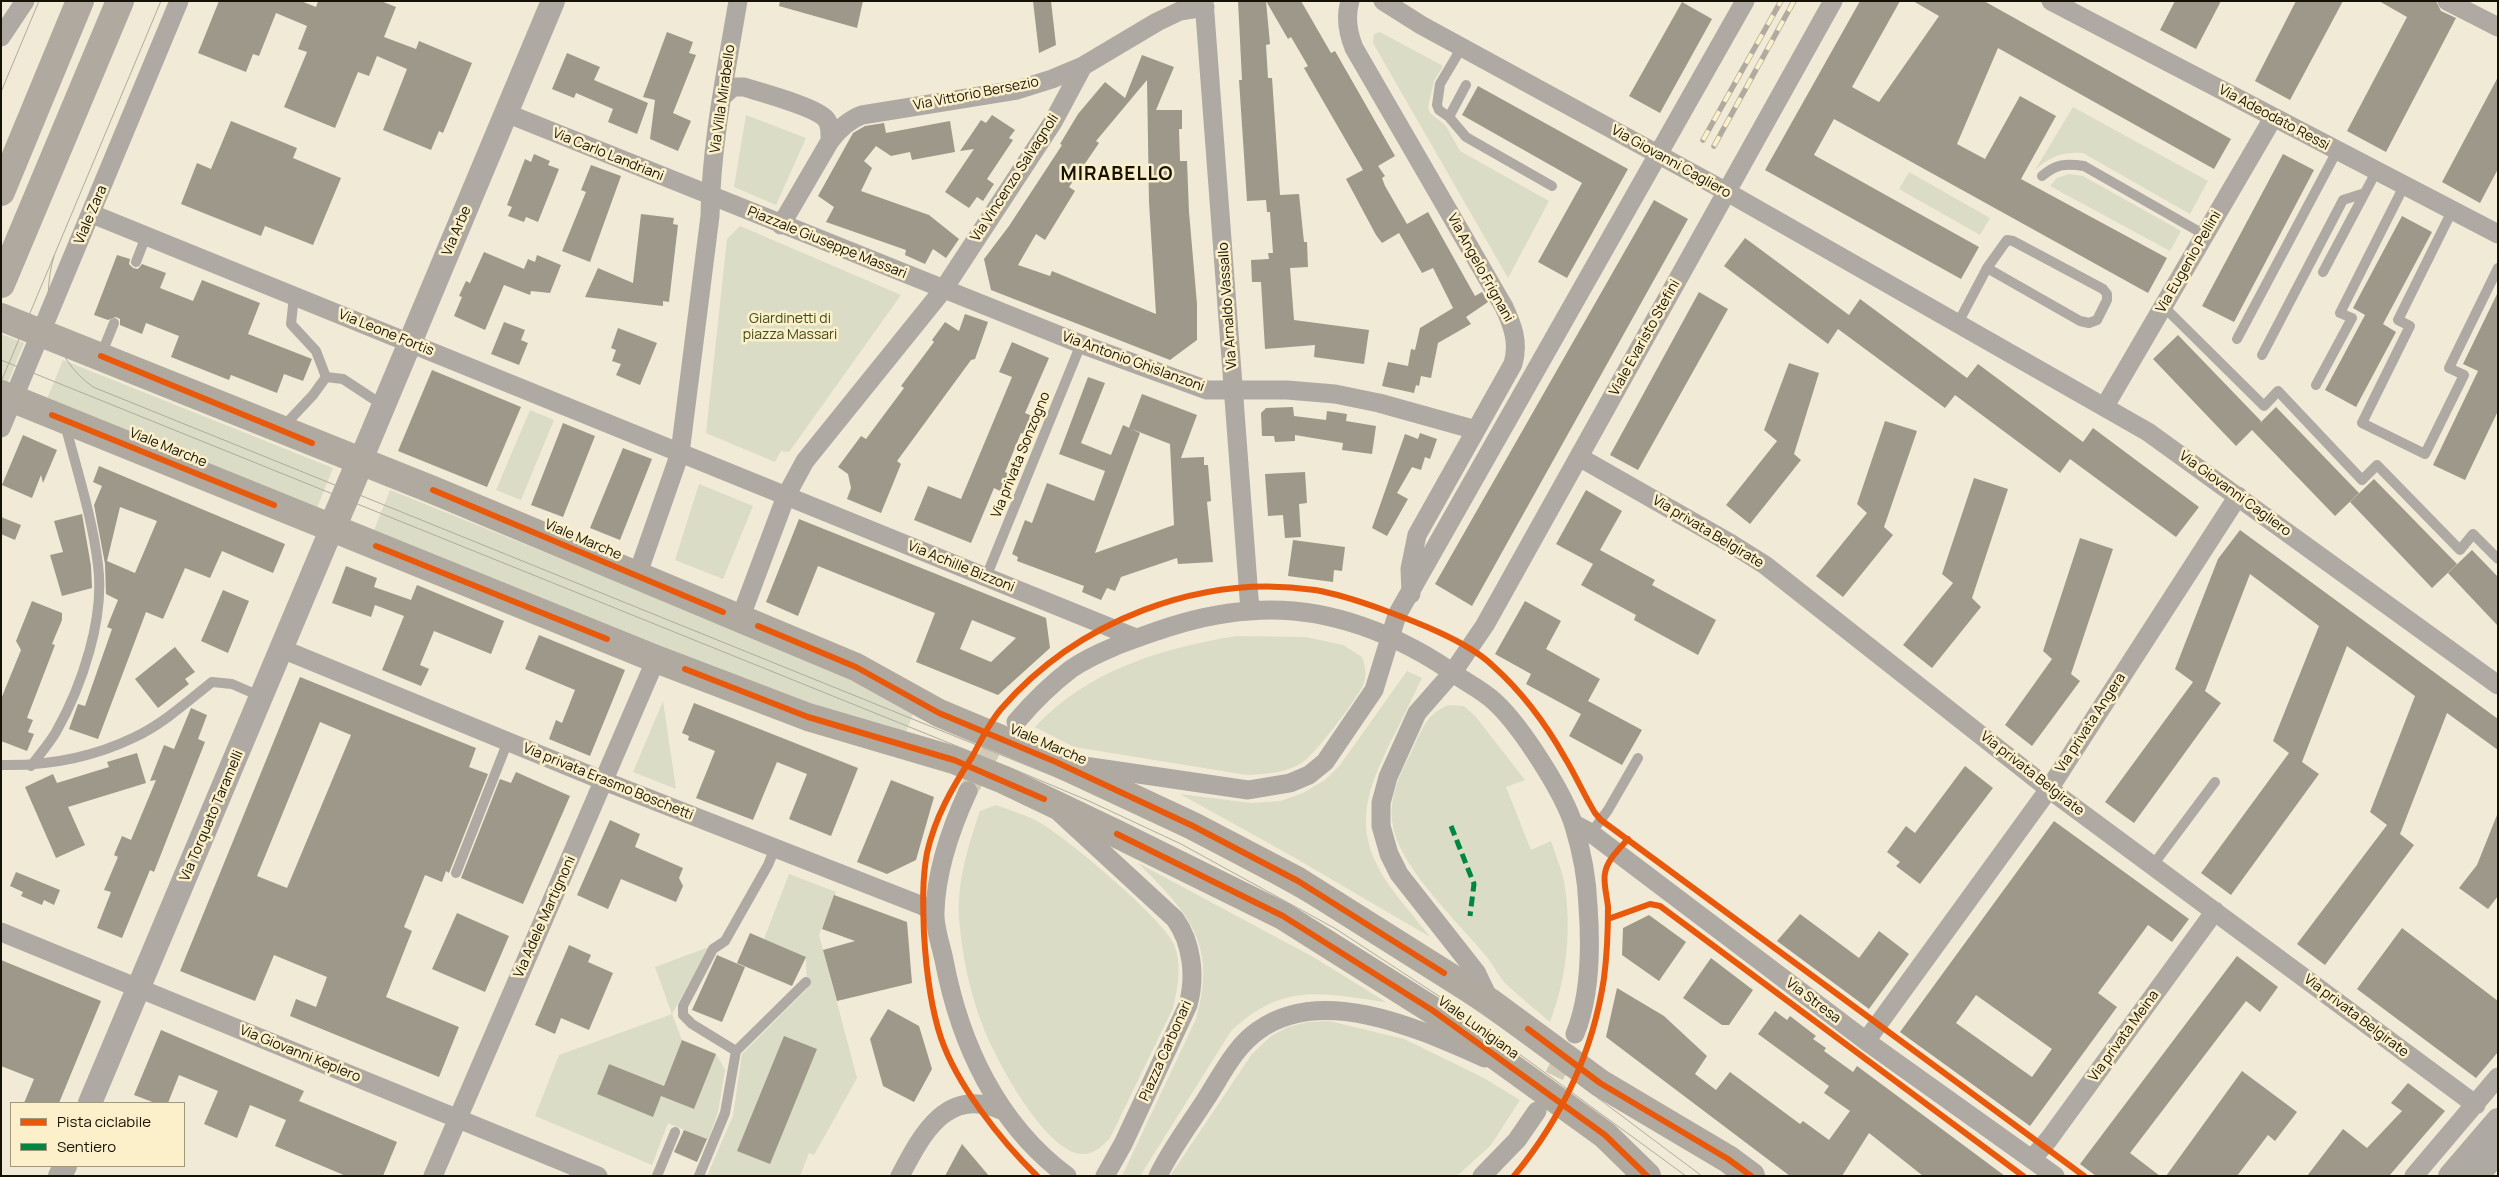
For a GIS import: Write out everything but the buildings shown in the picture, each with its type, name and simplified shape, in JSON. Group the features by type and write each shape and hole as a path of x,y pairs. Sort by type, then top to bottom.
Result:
{"main road":[{"path":"1,192 80,1"},
{"path":"1,284 120,1"},
{"name":"Viale Marche","path":"1,317 280,429 856,667 939,713 1056,762 1193,826 1298,881"},
{"name":"Viale Marche","path":"7,396 656,659 808,717 954,760 1004,780 1210,878 1284,916"},
{"path":"332,528 360,462"},
{"name":"Viale Lunigiana","path":"1298,881 1490,1002 1600,1083 1728,1159 1752,1176"},
{"name":"Viale Lunigiana","path":"1284,916 1432,1010 1526,1077 1605,1135 1647,1176"}],"street":[{"path":"1,37 25,1"},
{"name":"Viale Zara","path":"1,428 7,396 40,332 92,214 179,1"},
{"name":"Via Arbe","path":"360,462 553,1"},
{"name":"Via Villa Mirabello","path":"710,196 738,1"},
{"name":"Via Angelo Frignani","path":"1350,1 1347,19 1349,36 1354,48 1504,307 1514,333 1516,354 1513,364 1417,536 1410,569 1411,595"},
{"name":"Via Giovanni Cagliero","path":"1383,1 1462,47 1727,192 2148,432 2498,685"},
{"path":"1056,762 1248,790 1290,783 1309,775 1325,762 1374,690 1385,662 1390,636 1398,615 1745,1"},
{"name":"Viale Evaristo Stefini","path":"1453,672 1485,625 1833,1"},
{"name":"Via Adeodato Ressi","path":"2051,1 2452,211 2495,227"},
{"path":"2447,1 2498,28"},
{"name":"Via Vittorio Bersezio","path":"781,225 830,141 845,124 862,115 1017,90 1052,79 1083,66 1157,22 1180,11 1204,4"},
{"name":"Via Arnaldo Vassallo","path":"1204,4 1250,611"},
{"name":"Via Vincenzo Salvagnoli","path":"943,290 1053,122 1083,66"},
{"path":"723,96 733,87 744,87 813,111 825,118 828,124 830,141"},
{"name":"Via Carlo Landriani","path":"506,113 710,196"},
{"name":"Via Eugenio Pellini","path":"2105,406 2273,118"},
{"path":"637,576 680,453 710,216 710,196"},
{"name":"Piazzale Giuseppe Massari","path":"710,196 943,290"},
{"name":"Via Leone Fortis","path":"92,214 680,453"},
{"path":"740,619 786,496 805,461 943,290"},
{"name":"Via Antonio Ghislanzoni","path":"943,290 1081,344 1207,390 1286,390 1335,394 1378,403 1476,430"},
{"path":"680,453 786,496"},
{"name":"Via privata Belgirate","path":"1579,457 1730,543 1765,566 2049,789 2476,1105"},
{"name":"Via Achille Bizzoni","path":"786,496 1136,638"},
{"name":"Via privata Angera","path":"1866,1041 2049,789 2238,496"},
{"name":"Via Torquato Taramelli","path":"90,1102 332,528"},
{"path":"1016,722 1041,694 1072,668 1136,638 1208,616 1250,611 1283,611 1317,615 1347,621 1390,636 1425,653 1495,702 1512,721 1546,770 1574,824 1583,862 1590,932 1588,971 1581,1019 1575,1034"},
{"name":"Via privata Erasmo Boschetti","path":"282,649 604,781 923,906 934,913"},
{"name":"Via Adele Martignoni","path":"433,1176 656,659"},
{"path":"1453,672 1417,713 1388,777 1381,803 1381,826 1389,854 1400,874 1476,972 1490,1002"},
{"path":"968,791 947,842 934,913 950,991 964,1035 978,1067 1003,1111 1046,1161 1067,1176"},
{"name":"Piazza Carbonari","path":"1044,799 1175,919 1186,939 1191,960 1192,990 1186,1011 1106,1176"},
{"name":"Via Stresa","path":"1574,824 1591,833 1866,1041 2055,1176"},
{"name":"Via privata Meina","path":"2032,1159 2049,1139 2215,910"},
{"name":"Via Giovanni Keplero","path":"1,932 598,1176"},
{"path":"1158,1176 1236,1052 1257,1031 1275,1020 1295,1013 1322,1010 1350,1012 1394,1023 1526,1077"},
{"path":"2414,1176 2476,1105 2498,1076"},
{"path":"900,1176 922,1135 939,1116 954,1108 977,1104 988,1104 1003,1111"},
{"path":"1482,1176 1517,1140 1537,1112"},
{"path":"2450,1176 2498,1120"},
{"path":"2477,1176 2498,1151"}],"lane":[{"path":"1462,47 1440,84 1437,105 1439,110 1449,116 1466,137 1552,186"},
{"path":"1449,116 1466,85"},
{"path":"2237,339 2337,151"},
{"path":"2042,176 2052,167 2059,165 2084,166 2204,235"},
{"path":"2323,272 2376,172"},
{"path":"2316,385 2352,318 2340,313 2404,186"},
{"path":"2262,355 2343,200 2365,193"},
{"path":"2452,211 2398,320 2410,326 2362,423 2425,454 2464,375 2449,368 2498,268"},
{"path":"136,262 146,236"},
{"path":"1958,323 1987,268 2007,240 2014,241 2103,289 2107,294 2107,300 2097,320 2089,322 2080,321 1987,268"},
{"path":"294,296 291,324 316,351 326,377"},
{"path":"2163,306 2264,406 2278,391 2362,480 2376,465 2460,550 2473,534 2498,559"},
{"path":"101,356 114,322"},
{"name":"Via privata Sonzogno","path":"986,577 1081,344"},
{"path":"326,377 343,379 384,406"},
{"path":"280,429 313,395 326,377"},
{"path":"31,766 55,734 70,703 93,636 97,608 99,567 94,537 87,501 64,420"},
{"path":"1,765 31,766 80,758 135,737 174,713 212,682 232,684 262,696"},
{"path":"456,873 508,741"},
{"path":"1591,833 1608,810 1638,758"},
{"path":"2153,865 2215,782"},
{"path":"736,1051 692,1024 683,1015 683,1006 713,949 725,941 768,865 775,848"},
{"path":"698,1176 725,1113 736,1051 806,982"},
{"path":"657,1176 675,1132"}],"green space":[{"path":"1380,32 1443,66 1434,81 1428,107 1430,113 1446,126 1460,151 1549,201 1508,278 1373,43 1374,34"},
{"path":"2073,107 2208,181 2190,214 2083,153 2069,153 2057,156 2046,161 2035,170"},
{"path":"746,115 806,138 776,205 734,187"},
{"path":"1909,172 1990,218 1980,235 1899,189"},
{"path":"2069,174 2083,176 2181,231 2170,251 2050,186 2057,178"},
{"name":"Giardinetti di piazza Massari","path":"740,226 901,295 789,452 781,451 775,462 706,433 727,239"},
{"path":"1,334 24,343 8,382 1,381"},
{"path":"63,360 333,468 317,508 47,399"},
{"path":"530,410 554,420 521,500 496,490"},
{"path":"699,484 753,506 723,579 675,560"},
{"path":"390,490 807,658 914,711 906,732 786,696 374,530"},
{"path":"1237,636 1306,637 1343,645 1362,657 1365,676 1360,690 1346,712 1326,737 1309,757 1297,766 1276,772 1247,775 1074,747 1035,727 1078,690 1102,676 1154,655 1181,647"},
{"path":"1407,671 1422,678 1375,777 1367,809 1366,825 1368,841 1383,876 1430,937 1290,855 1180,794 1251,803 1281,801 1303,793 1325,780 1340,765"},
{"path":"663,701 676,789 633,772"},
{"path":"1449,705 1464,706 1476,717 1525,780 1506,787 1531,850 1551,841 1561,871 1568,917 1568,935 1564,970 1550,1022 1504,982 1487,957 1432,895 1407,860 1398,842 1393,826 1392,806 1399,779 1425,724 1434,713"},
{"path":"996,805 1035,820 1067,841 1132,897 1166,932 1174,944 1178,960 1178,976 1173,1008 1110,1138 1090,1153 1081,1154 1067,1149 1052,1138 1024,1102 1010,1081 990,1043 971,989 962,946 959,918 960,891 968,851 980,811"},
{"path":"1138,863 1315,958 1386,1002 1323,994 1304,995 1269,1004 1250,1015 1231,1031 1140,1176 1122,1176 1196,1019 1202,993 1203,970 1200,949 1194,931 1184,914 1171,898"},
{"path":"789,874 836,892 819,935 857,1078 814,1155 809,1153 800,1176 707,1176 733,1116 742,1054 807,989 806,957 764,939"},
{"path":"709,947 672,1014 655,967"},
{"path":"672,1014 682,1040 664,1086 609,1064 597,1094 652,1116 661,1096 694,1109 716,1054 725,1070 718,1112 708,1140 668,1123 652,1165 535,1116 559,1055"},
{"path":"1329,1021 1404,1039 1482,1077 1520,1100 1491,1145 1457,1176 1170,1176 1252,1054 1271,1036 1288,1027 1308,1022"}],"tunnel":[{"path":"968,791 993,747 1008,730"},
{"path":"1542,1101 1568,1048"}],"tram line":[{"path":"1,92 39,1"},
{"path":"1,382 161,1"},
{"path":"54,256 48,292 52,328 67,361 93,387 1063,780 1205,847 1298,897 1432,980 1569,1076 1702,1176"},
{"path":"1,360 1011,768 1089,801 1181,844 1336,929 1451,1004 1686,1176"}],"railway":[{"path":"1703,140 1781,1"},
{"path":"1714,146 1794,1"}],"marked path":[{"path":"1451,826 1474,884 1470,916"}],"cycle path":[{"path":"101,356 312,443"},
{"path":"52,415 274,505"},
{"path":"433,490 723,612"},
{"path":"376,546 607,639"},
{"path":"1037,1176 981,1112 948,1056 937,1025 927,973 923,903 925,863 930,840 939,815 997,714 1032,678 1066,651 1103,628 1143,610 1185,597 1228,589 1272,587 1315,590 1365,603 1440,632 1481,656 1513,686 1541,720 1558,745 1595,813 1601,820 2084,1176"},
{"path":"758,626 856,667 939,713 1056,762 1193,826 1298,881 1444,973"},
{"path":"685,669 808,717 954,760 1044,799"},
{"path":"1117,834 1283,916 1432,1010 1605,1135 1647,1176"},
{"path":"1514,1176 1531,1154 1560,1108 1583,1058 1592,1032 1599,1005 1606,960 1608,907 1605,873 1611,859 1628,839"},
{"path":"1608,919 1650,904 1660,906 2023,1176"},
{"path":"1528,1029 1600,1083 1728,1159 1751,1176"}],"district":[{"name":"MIRABELLO","path":"1117,175"}]}
